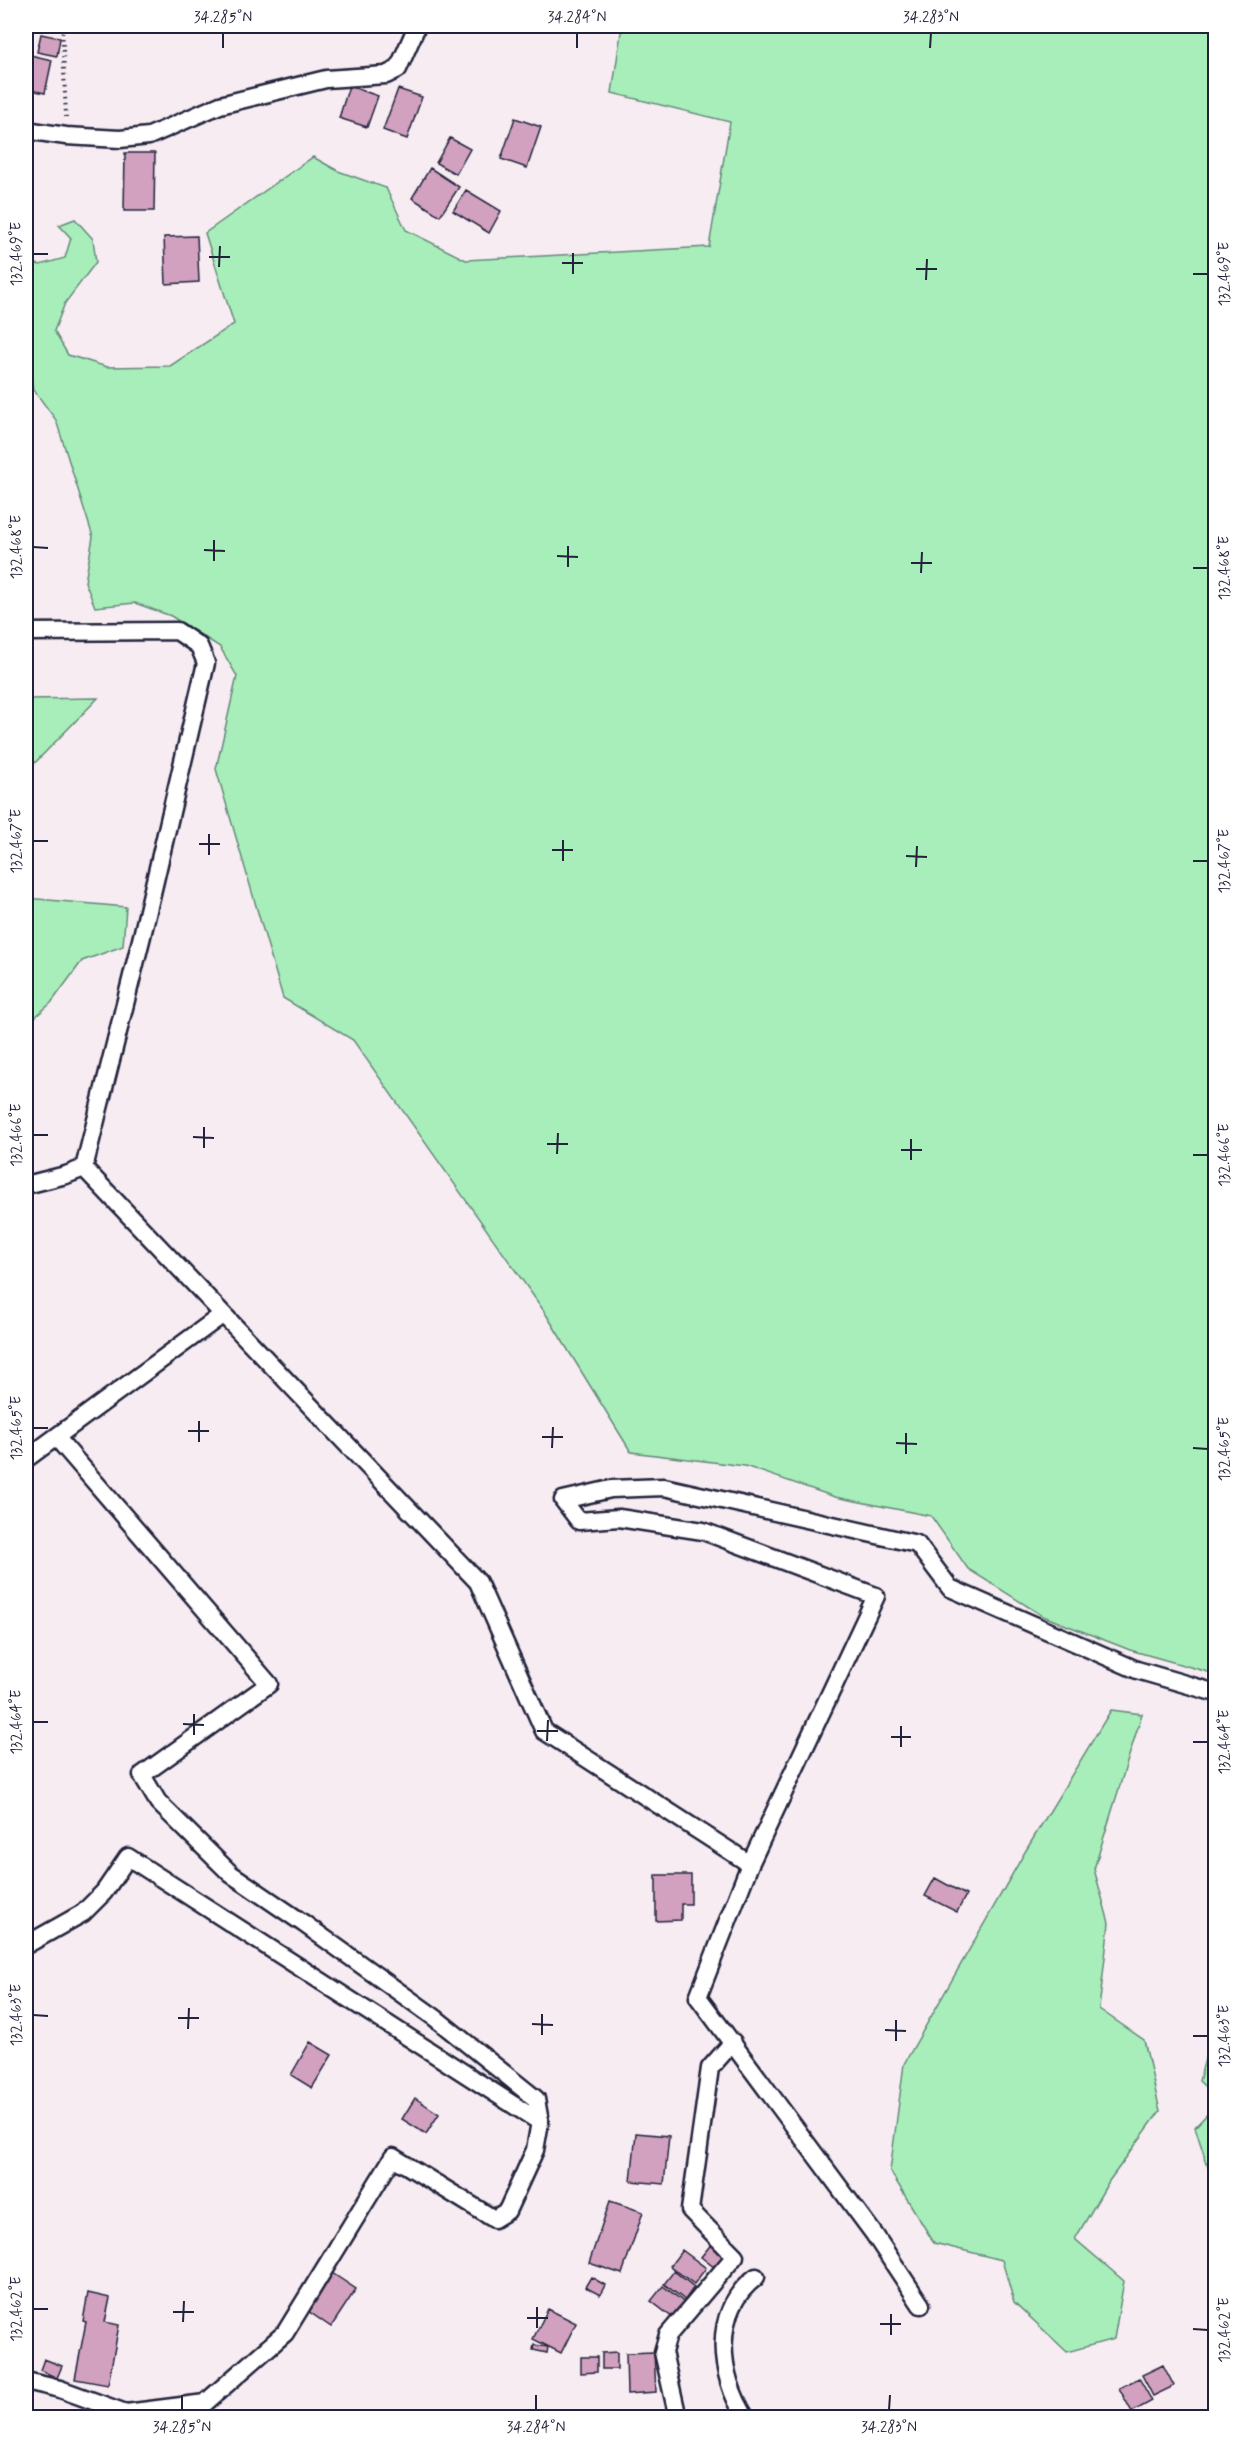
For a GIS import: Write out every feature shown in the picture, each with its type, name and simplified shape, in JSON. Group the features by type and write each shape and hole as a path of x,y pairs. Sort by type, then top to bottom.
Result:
{"street":[{"path":"26,130 66,136 120,139 149,136 220,105 326,79 386,75 398,69 417,26"},
{"path":"26,632 177,632 199,646 206,663 142,936 84,1168"},
{"path":"26,1185 84,1168"},
{"path":"84,1168 478,1582 544,1731 750,1864"},
{"path":"26,1459 222,1315"},
{"path":"26,2381 60,2389 126,2416 205,2403 285,2333 393,2157 494,2219 507,2211 535,2151 540,2121 536,2098 434,2017 231,1874 158,1802 142,1775 269,1684 56,1437"},
{"path":"921,2305 874,2234 698,1996 750,1864 876,1596 703,1531 619,1518 579,1521 563,1500 611,1489 664,1486 917,1544 950,1588 1137,1670 1215,1693"},
{"path":"26,1946 83,1913 104,1892 128,1857 540,2121"},
{"path":"678,2418 663,2352 668,2336 735,2256 690,2210 710,2068 733,2042"},
{"path":"746,2418 736,2402 725,2375 725,2329 730,2310 747,2284 756,2277"}],"path":[{"path":"62,26 66,136"}],"green space":[{"path":"622,26 1215,26 1215,1674 1130,1650 1043,1616 968,1569 931,1516 835,1497 745,1466 631,1452 544,1311 353,1040 283,998 216,769 237,676 220,647 171,616 135,603 95,607 85,582 93,537 56,420 33,389 26,349 26,261 40,265 65,258 71,238 59,225 75,219 93,239 96,262 65,303 54,331 68,355 107,367 170,366 234,324 205,233 313,157 338,171 386,188 406,230 466,260 709,247 730,122 612,93"},
{"path":"98,698 26,772 26,699"},
{"path":"26,898 126,907 123,946 82,961 51,1003 26,1025"},
{"path":"1111,1710 1142,1714 1094,1869 1109,1923 1099,2009 1144,2040 1160,2111 1109,2181 1075,2239 1124,2281 1114,2339 1067,2352 1014,2302 1002,2260 934,2243 890,2171 904,2064 1025,1852"},
{"path":"1216,2032 1215,2096 1199,2081 1212,2033"},
{"path":"1215,2106 1215,2175 1209,2170 1195,2127"}],"building":[{"path":"41,34 60,38 57,56 37,52"},
{"path":"26,54 52,60 45,93 26,89"},
{"path":"349,86 378,96 367,127 339,118"},
{"path":"398,89 422,97 407,139 383,130"},
{"path":"26,97 32,99 26,122"},
{"path":"515,118 541,127 527,168 501,159"},
{"path":"450,138 470,149 456,174 436,163"},
{"path":"125,153 155,153 154,211 124,211"},
{"path":"430,168 459,187 440,216 412,198"},
{"path":"466,190 501,211 489,233 453,211"},
{"path":"197,236 199,282 166,284 164,237"},
{"path":"656,1875 691,1875 691,1904 681,1904 681,1920 656,1921"},
{"path":"935,1878 966,1895 957,1912 925,1896"},
{"path":"310,2042 332,2055 312,2088 291,2075"},
{"path":"415,2098 439,2114 426,2134 402,2119"},
{"path":"636,2133 669,2136 664,2184 631,2181"},
{"path":"610,2201 643,2212 622,2274 589,2263"},
{"path":"713,2242 727,2253 715,2268 701,2257"},
{"path":"682,2250 706,2268 694,2284 670,2266"},
{"path":"674,2271 694,2287 685,2300 664,2284"},
{"path":"332,2273 356,2289 331,2327 308,2311"},
{"path":"591,2277 605,2285 600,2295 585,2287"},
{"path":"663,2286 685,2303 673,2318 651,2301"},
{"path":"88,2293 110,2298 105,2322 119,2325 108,2385 75,2379 86,2322 83,2321"},
{"path":"548,2309 576,2323 561,2353 533,2339"},
{"path":"534,2345 548,2347 547,2353 533,2350"},
{"path":"617,2352 617,2369 602,2369 602,2353"},
{"path":"654,2352 656,2392 627,2394 626,2353"},
{"path":"581,2357 597,2357 597,2372 581,2373"},
{"path":"44,2359 62,2366 57,2378 40,2370"},
{"path":"1163,2365 1174,2386 1153,2396 1142,2375"},
{"path":"1139,2378 1152,2401 1132,2412 1119,2388"}]}
